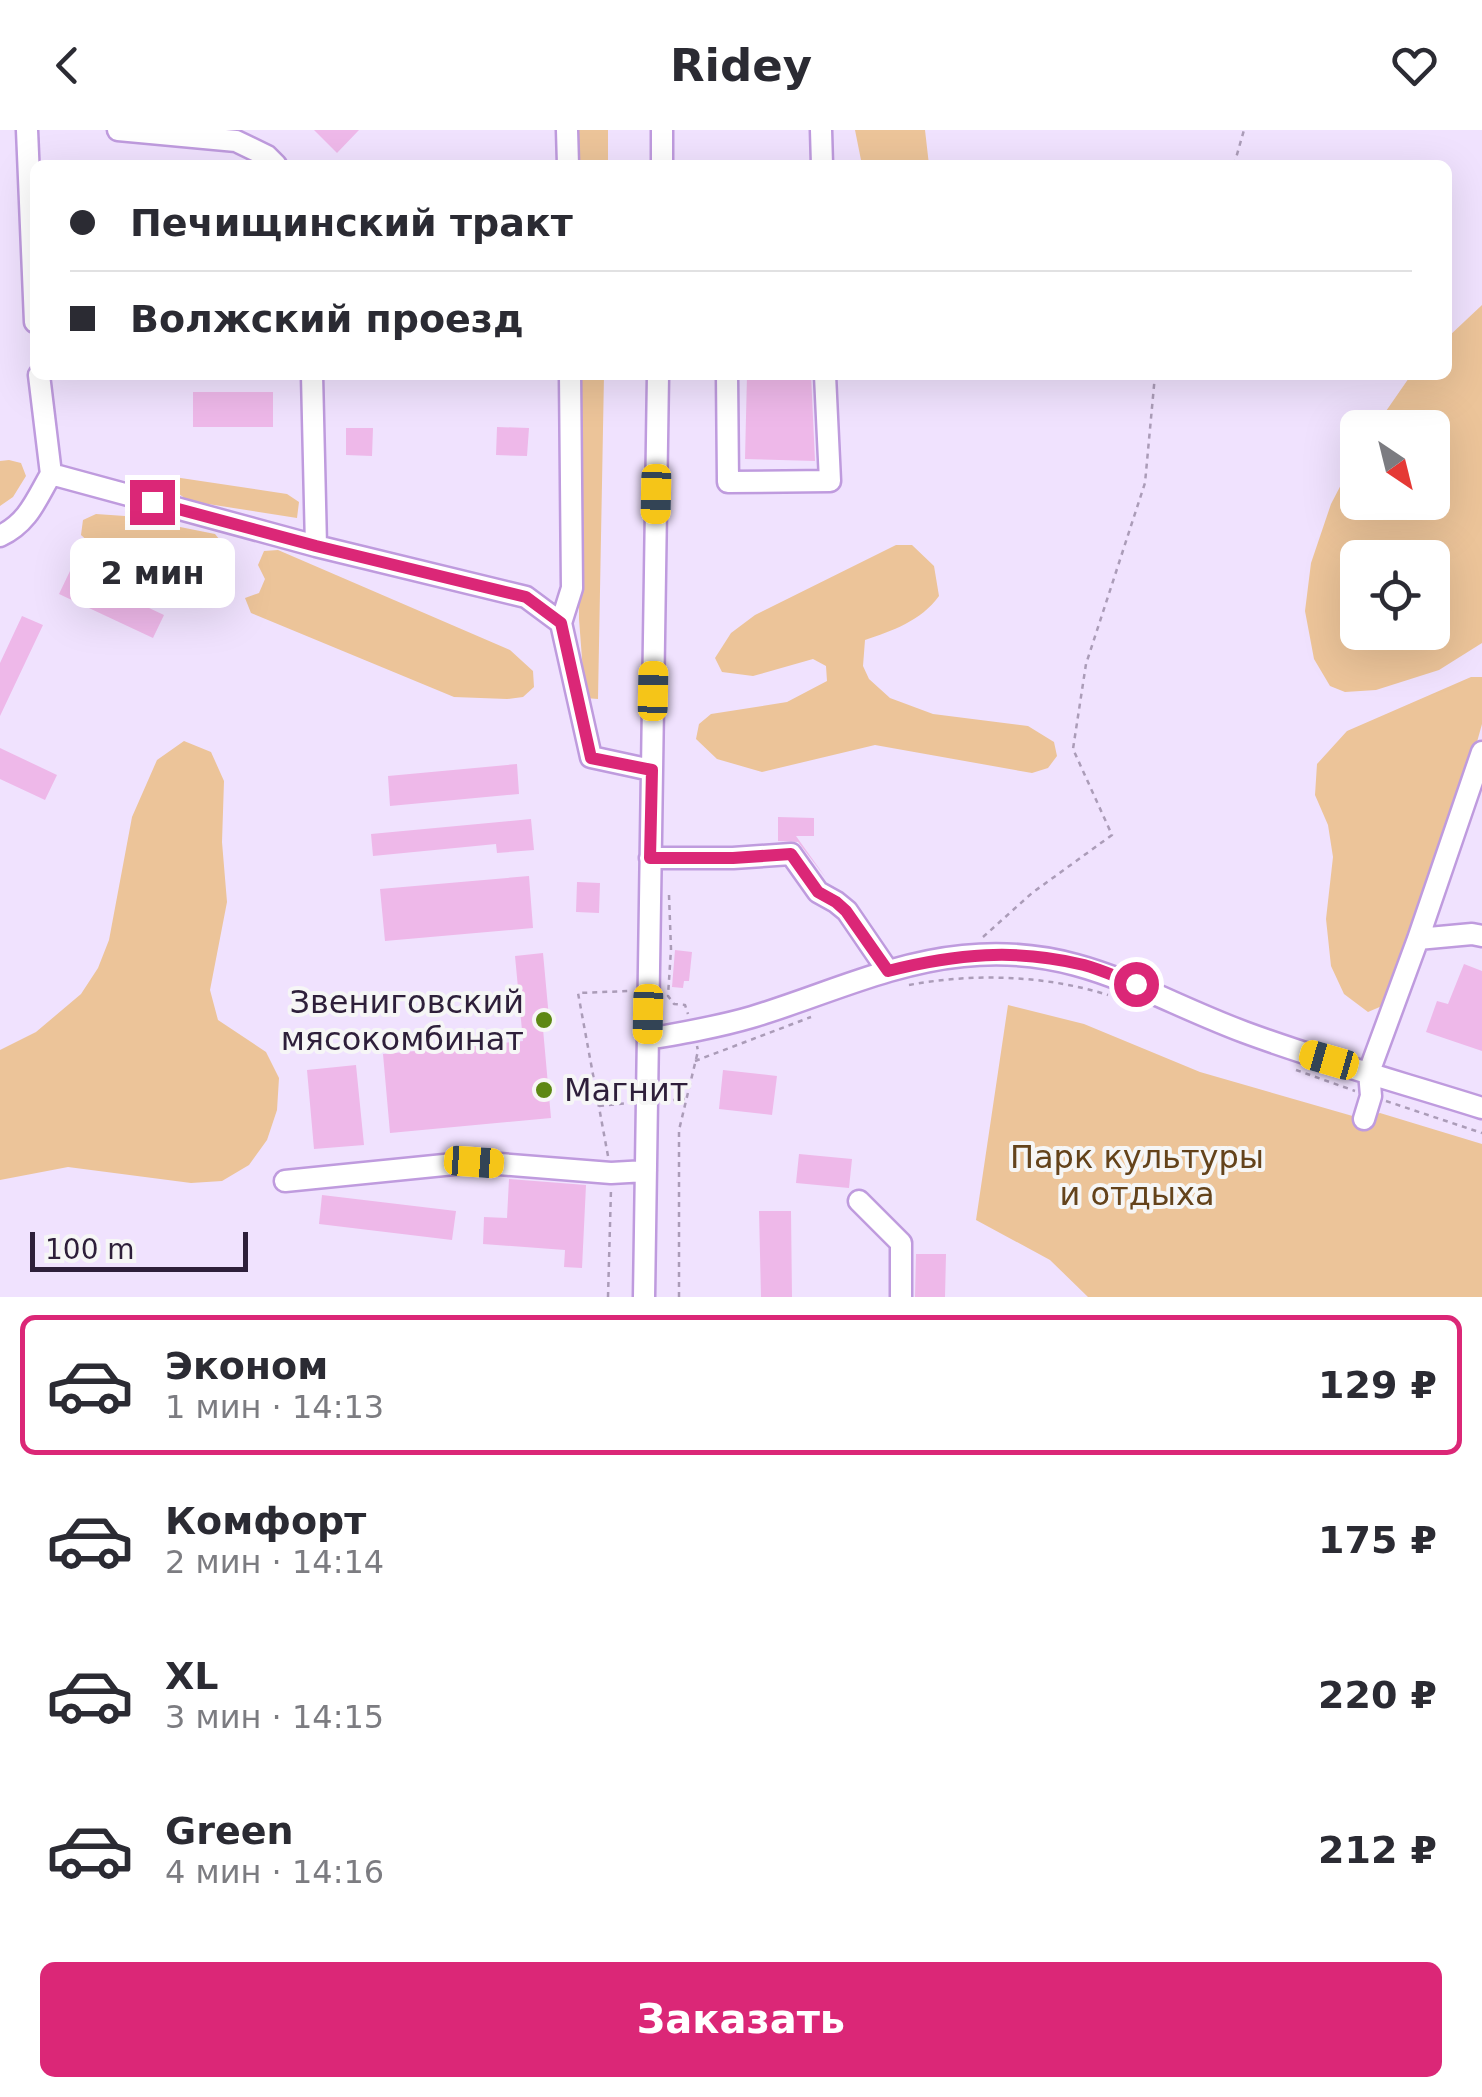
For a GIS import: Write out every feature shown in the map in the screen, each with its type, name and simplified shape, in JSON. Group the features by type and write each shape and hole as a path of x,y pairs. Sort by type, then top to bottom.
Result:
{"street":[{"path":"27,130 30,202"},
{"path":"118,130 236,141 271,160"},
{"path":"567,130 568,160"},
{"path":"662,130 662,160"},
{"path":"821,130 822,160"},
{"path":"0,536 16,528 28,514 50,474 40,380"},
{"path":"312,380 316,546"},
{"path":"570,380 572,588 561,623 591,758 652,770"},
{"path":"644,1297 658,380"},
{"path":"728,380 728,482 830,481 826,380"},
{"path":"50,474 316,546 526,597 561,623"},
{"path":"1364,1119 1371,1096 1368,1072 1482,752"},
{"path":"650,858 791,854 818,892 846,911 894,979"},
{"path":"1418,938 1482,936"},
{"path":"648,1039 750,1018 894,979 927,961 964,955 1041,956 1087,966 1240,1030 1482,1108"},
{"path":"285,1180 474,1162 646,1171"},
{"path":"859,1201 901,1243 901,1297"}],"path":[{"path":"1235,160 1244,130"},
{"path":"964,955 1032,893 1112,835 1073,749 1086,664 1145,482 1155,380"},
{"path":"669,896 668,996 674,1004 686,1005 698,1051 679,1130 678,1297"},
{"path":"894,979 1009,978 1078,985 1113,997"},
{"path":"608,1297 611,1172 578,993 649,990"},
{"path":"696,1061 815,1016"},
{"path":"1297,1070 1482,1133"}],"green space":[{"path":"579,130 608,130 608,160 579,160"},
{"path":"855,130 925,130 928,160 861,160"},
{"path":"1482,305 1482,643 1439,670 1376,690 1345,692 1330,686 1314,659 1305,611 1311,563 1340,487 1340,520 1450,520 1450,410 1387,410 1408,380 1452,380 1452,333"},
{"path":"579,380 604,380 598,699 585,698 579,619"},
{"path":"0,461 21,463 26,476 13,497 0,506"},
{"path":"174,477 287,494 299,502 297,518 189,501 176,492"},
{"path":"96,514 215,534 225,546 228,560 220,573 207,582 134,568 104,556 81,535 83,520"},
{"path":"896,545 912,545 934,566 939,596 915,619 865,640 863,666 869,679 890,698 933,714 1028,726 1054,742 1057,756 1048,768 1032,773 875,745 762,772 717,759 696,739 699,724 711,714 787,702 827,681 826,666 813,659 753,676 722,672 715,658 731,633 755,615"},
{"path":"278,550 510,650 533,671 534,687 523,697 507,699 454,697 251,613 245,598 259,593 265,579 258,565 264,551"},
{"path":"1471,677 1482,677 1482,724 1452,832 1397,980 1382,1006 1368,1012 1344,994 1331,966 1326,919 1333,857 1328,825 1315,795 1317,764 1347,731"},
{"path":"184,741 211,752 224,781 222,842 227,902 210,990 218,1020 266,1052 279,1078 277,1110 267,1140 249,1165 222,1181 191,1183 68,1167 0,1180 0,1050 36,1032 81,994 98,968 109,940 132,817 157,760"},
{"name":"Парк культуры и отдыха","path":"1008,1005 1084,1024 1200,1072 1363,1119 1380,1113 1482,1144 1482,1297 1088,1297 1050,1260 976,1220"}],"building":[{"path":"314,130 359,130 337,153"},
{"path":"747,380 811,380 815,461 745,459"},
{"path":"193,392 273,392 273,427 193,427"},
{"path":"497,427 529,428 527,456 496,455"},
{"path":"346,428 373,428 372,456 346,455"},
{"path":"70,571 164,615 153,638 59,594"},
{"path":"22,616 43,625 0,716 0,663"},
{"path":"0,748 57,775 45,800 0,779"},
{"path":"517,764 519,794 390,806 388,776"},
{"path":"778,817 814,818 814,836 796,836 826,878 798,842 778,841"},
{"path":"531,819 534,850 497,853 496,844 373,856 371,834"},
{"path":"529,876 533,928 385,941 380,889"},
{"path":"577,882 600,883 599,913 576,912"},
{"path":"675,950 692,952 689,981 684,981 683,988 672,987"},
{"path":"543,953 550,1029 543,1029 551,1118 390,1133 383,1054 523,1041 515,956"},
{"path":"1464,964 1482,971 1482,1051 1426,1032 1437,1001 1448,1004"},
{"path":"356,1065 364,1145 314,1149 307,1070"},
{"path":"723,1070 777,1076 772,1115 719,1109"},
{"path":"799,1154 852,1159 849,1188 796,1183"},
{"path":"509,1179 586,1185 582,1268 564,1267 565,1250 483,1244 484,1217 507,1218"},
{"path":"322,1195 456,1211 452,1240 319,1224"},
{"path":"759,1211 791,1211 792,1297 761,1297"},
{"path":"916,1254 946,1254 945,1297 915,1297"}],"place":[{"name":"Звениговский мясокомбинат","path":"544,1020"},
{"name":"Магнит","path":"544,1090"}],"route":[{"path":"152,502 526,597 561,623 591,758 652,770 650,858 791,854 818,892 846,911 888,971 964,955 1041,956 1087,966 1136,984"}]}
